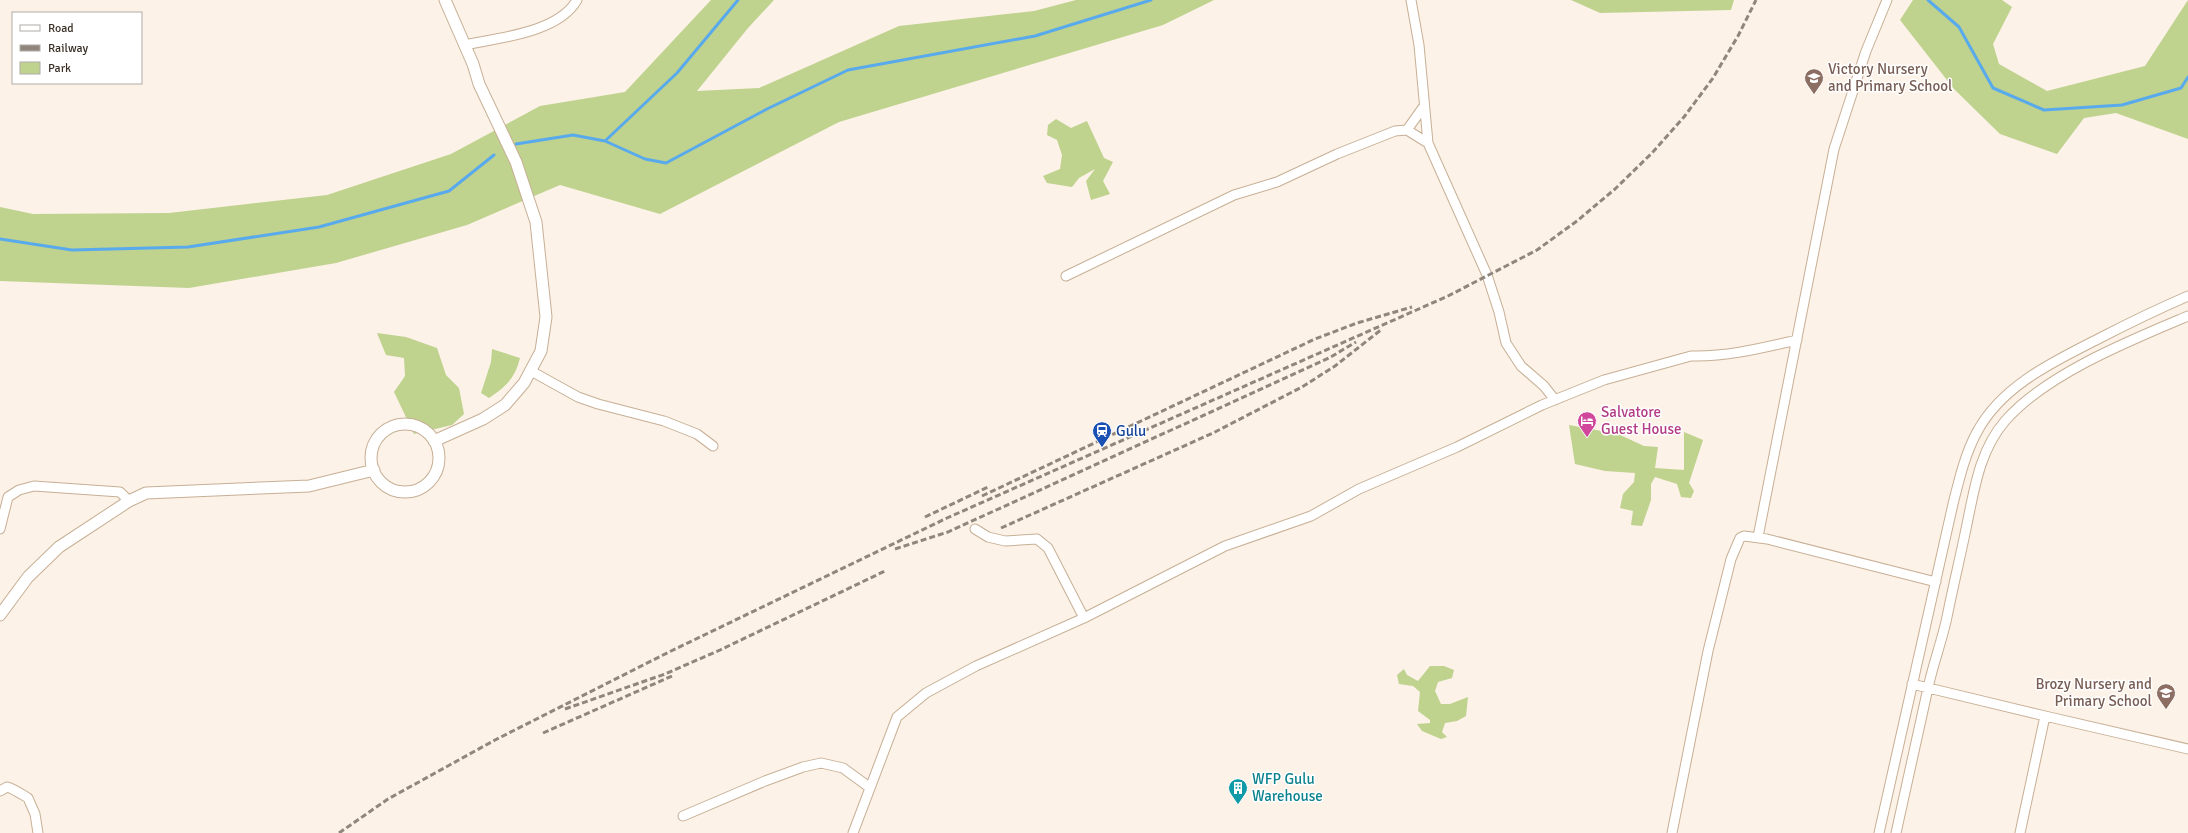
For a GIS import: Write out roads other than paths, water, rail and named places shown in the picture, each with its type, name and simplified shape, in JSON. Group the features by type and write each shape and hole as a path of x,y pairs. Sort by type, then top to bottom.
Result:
{"street":[{"path":"434,440 483,419 505,405 524,383 541,351 546,317 536,222 516,162 479,84 445,0"},
{"path":"464,45 519,34 548,24 571,9 577,0"},
{"path":"1411,0 1419,44 1428,143 1487,275 1499,312 1506,343 1522,366 1544,386 1555,400"},
{"path":"1758,537 1782,403 1797,340 1834,149 1866,51 1888,0"},
{"path":"1407,130 1424,106"},
{"path":"1066,276 1234,195 1278,182 1344,151 1395,131 1407,130 1428,143"},
{"path":"1879,833 1912,684 1964,465 1977,432 1995,407 2024,381 2048,364 2134,320 2188,296"},
{"path":"1896,833 1928,687 1946,619 1979,470 1985,454 2004,422 2020,405 2036,393 2063,376 2129,342 2188,316"},
{"path":"853,833 869,787 897,717 926,693 976,666 1084,618 1225,546 1311,516 1359,489 1436,456 1555,400 1604,380 1691,356 1705,356 1754,350 1797,340"},
{"path":"531,371 578,397 598,404 664,421 697,434 713,446"},
{"path":"397,424 415,424 430,434 434,440 438,450 438,467 428,483 413,491 395,491 380,482 371,466 372,448 381,432 397,424"},
{"path":"0,615 28,577 59,547 129,501 146,493 309,486 374,470"},
{"path":"0,529 8,497 27,487 120,492 129,501"},
{"path":"975,529 988,537 1005,541 1037,539 1048,548 1084,618"},
{"path":"1672,833 1708,651 1731,559 1740,538 1744,536 1758,537 1936,582"},
{"path":"1912,684 2188,749"},
{"path":"2020,833 2045,716"},
{"path":"684,816 765,781 803,767 821,764 843,768 869,787"},
{"path":"0,791 7,787 28,798 35,814 38,833"}],"waterway":[{"path":"605,141 677,73 738,0"},
{"path":"516,144 573,135 605,141 645,159 666,163 767,109 848,70 1035,36 1151,0"},
{"path":"1928,0 1959,27 1993,88 2044,110 2122,105 2181,88 2188,77"},
{"path":"0,239 72,250 188,247 319,227 449,191 494,155"}],"railway":[{"path":"339,833 388,799 495,740 669,652 947,518 1448,296 1537,250 1577,221 1615,189 1652,153 1684,117 1713,78 1738,36 1756,0"},
{"path":"982,496 1315,339 1357,323 1412,307"},
{"path":"1001,528 1213,433 1302,387 1335,366 1382,329"},
{"path":"895,549 948,532 1329,358 1356,342"},
{"path":"925,517 988,487"},
{"path":"565,709 665,674 720,650 885,571"},
{"path":"543,733 672,676"}],"place":[{"name":"Victory Nursery and Primary School","path":"1814,95"},
{"name":"Salvatore Guest House","path":"1587,438"},
{"name":"Gulu","path":"1102,448"},
{"name":"Brozy Nursery and Primary School","path":"2166,710"},
{"name":"WFP Gulu Warehouse","path":"1238,805"}]}
